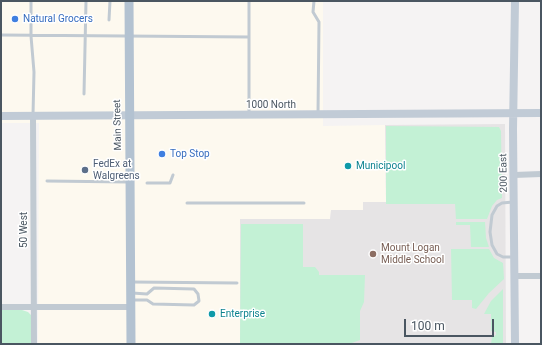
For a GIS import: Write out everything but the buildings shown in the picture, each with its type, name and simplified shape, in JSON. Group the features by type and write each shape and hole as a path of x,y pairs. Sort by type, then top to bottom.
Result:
{"main road":[{"name":"Main Street","path":"129,1 131,344"}],"street":[{"name":"200 East","path":"515,1 513,113 515,202 515,344"},
{"name":"1000 North","path":"1,116 249,116 541,113"},
{"name":"50 West","path":"33,116 34,344"},
{"path":"514,175 541,174"},
{"path":"515,276 541,276"},
{"path":"1,307 131,300"}],"lane":[{"path":"31,1 31,36 34,72 33,116"},
{"path":"84,94 86,1"},
{"path":"110,1 110,20"},
{"path":"249,1 249,116"},
{"path":"314,1 313,12 319,22 318,115"},
{"path":"1,36 249,37"},
{"path":"147,183 170,183 173,175"},
{"path":"47,181 130,182"},
{"path":"515,202 502,203 497,206 492,215 490,232 492,245 497,254 503,257 515,257"},
{"path":"187,203 304,203"},
{"path":"131,282 237,283"},
{"path":"154,288 194,289 198,294 199,301 194,305 153,304 147,300 131,300 147,294 154,288"}],"shaded area":[{"path":"1,1 323,1 323,126 385,125 386,202 363,202 363,210 331,210 330,219 240,219 240,344 38,344 39,123 1,123"},
{"name":"Mount Logan Middle School","path":"505,124 506,344 240,344 240,219 330,219 331,210 363,210 363,202 386,202 385,125"}],"green space":[{"path":"386,126 499,127 501,131 502,198 497,200 492,206 487,219 456,219 455,204 386,204"},
{"path":"456,222 485,222 486,238 489,247 471,247 470,225 456,225"},
{"path":"241,224 303,224 303,267 315,267 319,272 319,275 365,275 364,302 360,311 360,340 349,344 240,344"},
{"path":"451,249 489,249 494,258 503,263 504,279 489,293 476,309 472,308 472,300 452,300"},
{"path":"503,289 503,344 491,344 492,337 496,335 496,332 491,331 491,314 484,314 491,301"},
{"path":"1,310 22,310 31,315 31,344 1,344"}],"place":[{"name":"Natural Grocers","path":"15,19"},
{"name":"Top Stop","path":"162,154"},
{"name":"Municipool","path":"348,166"},
{"name":"FedEx at Walgreens","path":"85,170"},
{"name":"Mount Logan Middle School","path":"373,254"},
{"name":"Enterprise","path":"212,314"}]}
